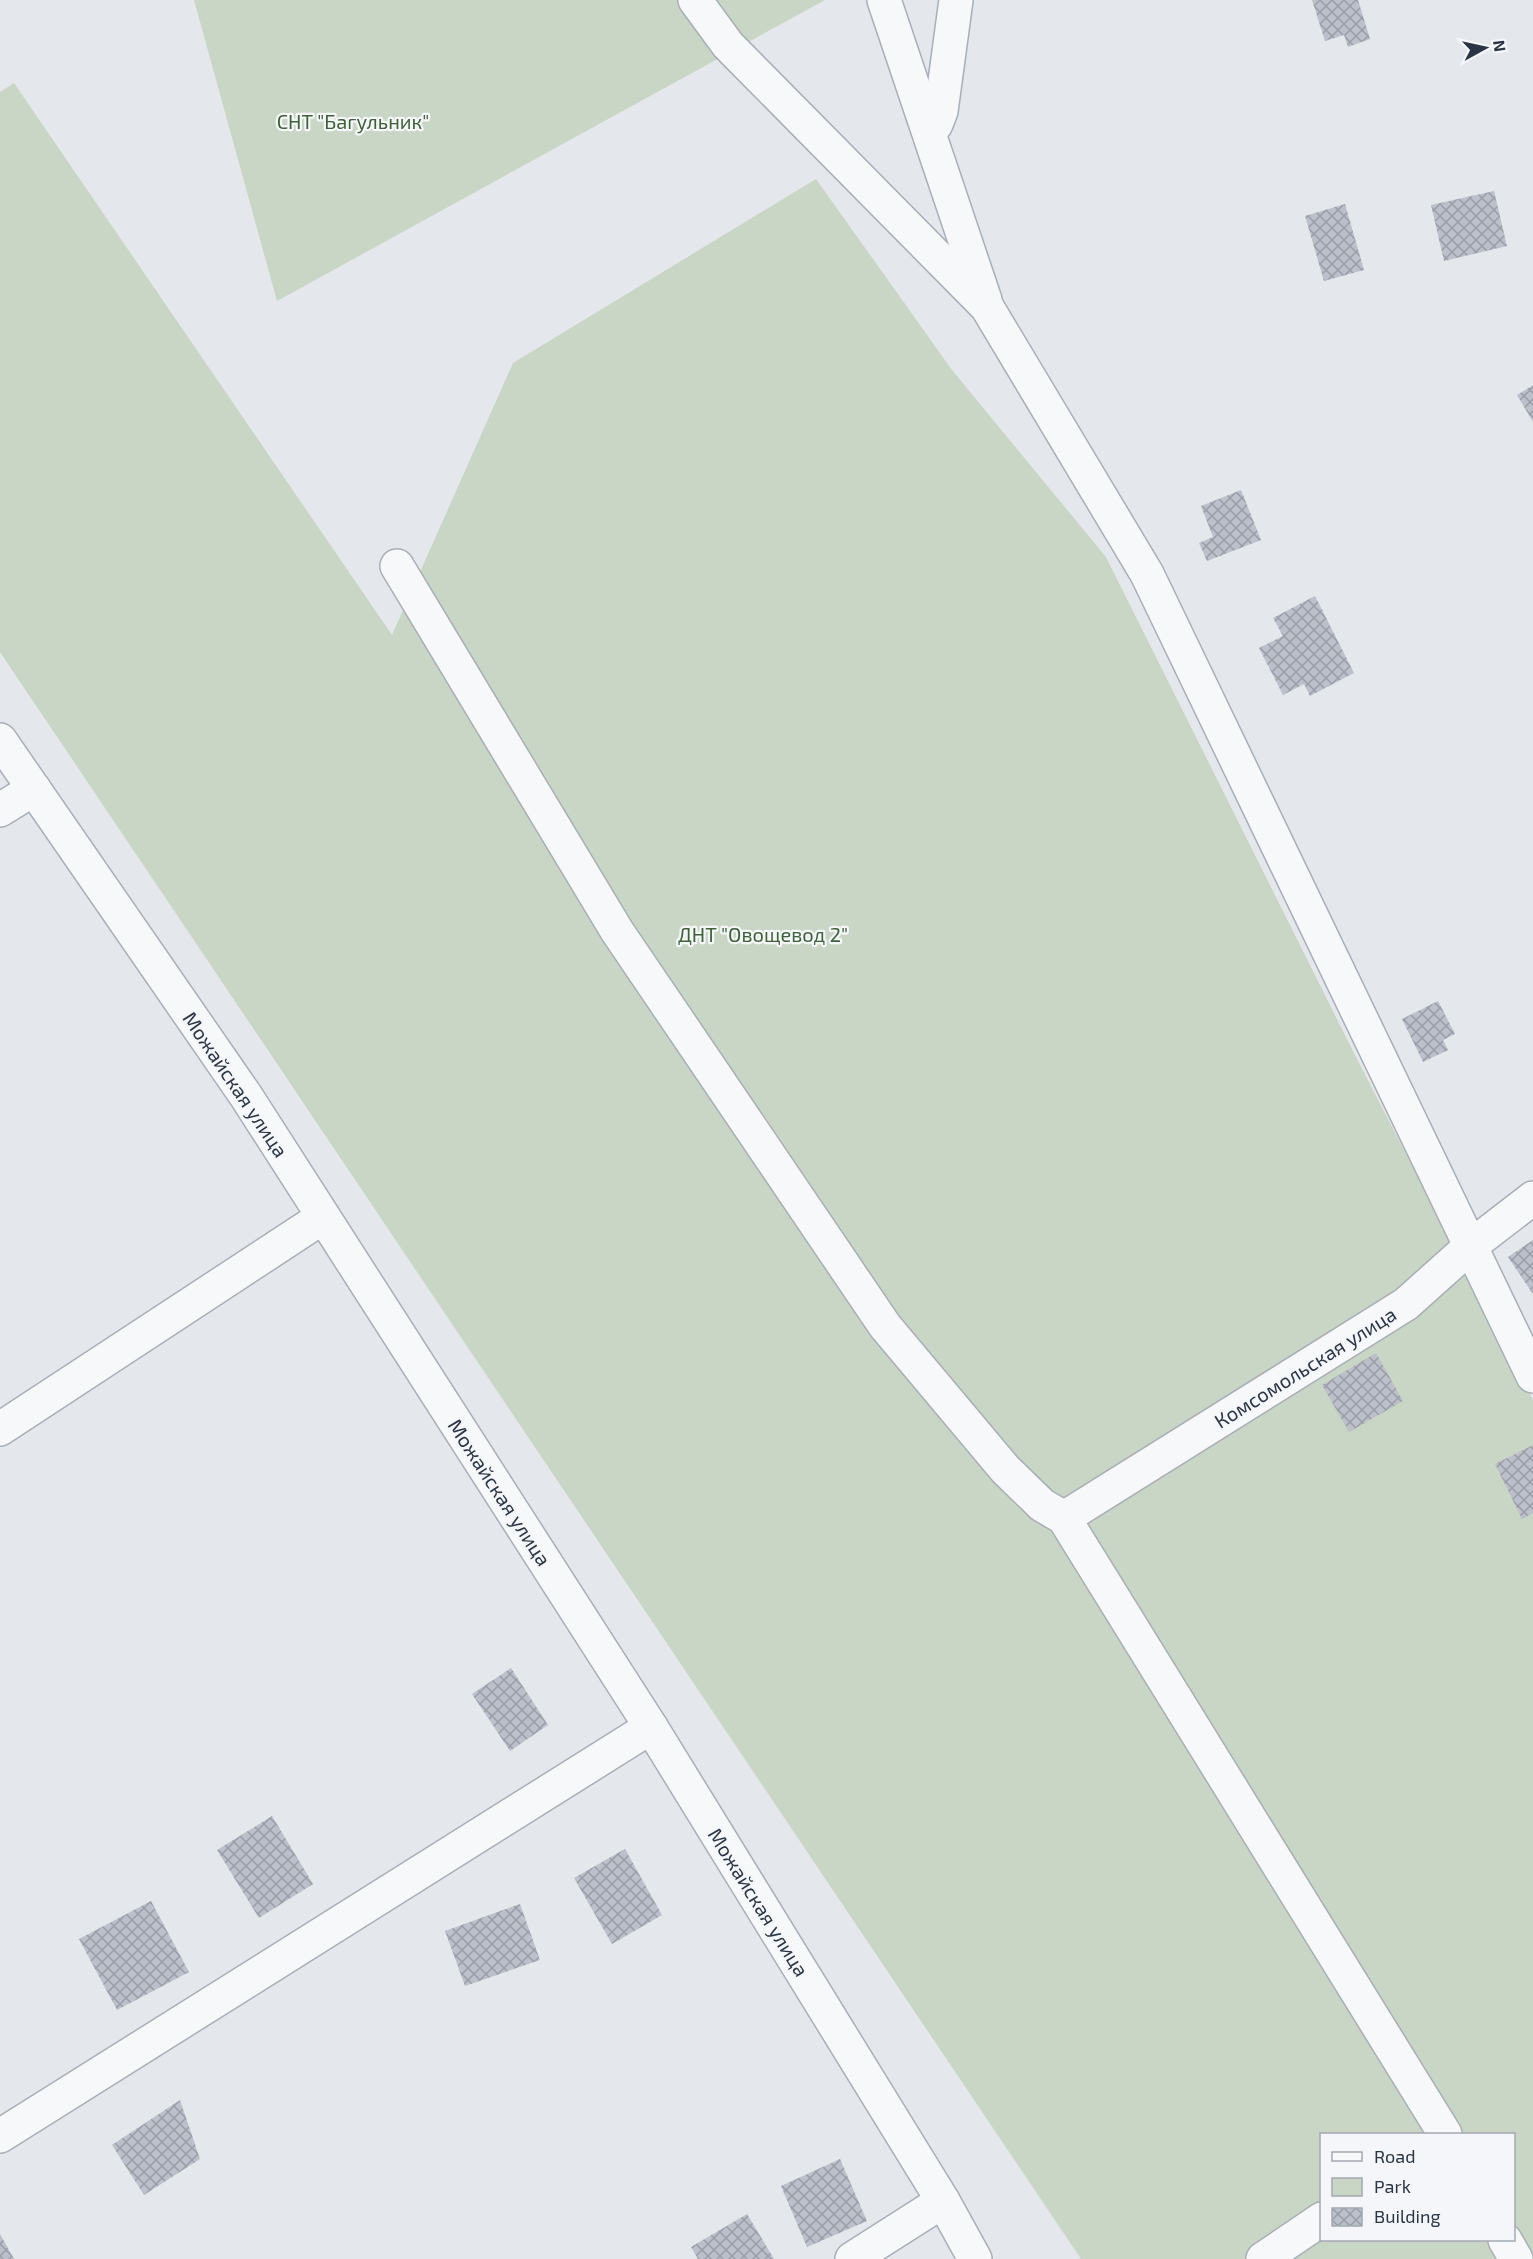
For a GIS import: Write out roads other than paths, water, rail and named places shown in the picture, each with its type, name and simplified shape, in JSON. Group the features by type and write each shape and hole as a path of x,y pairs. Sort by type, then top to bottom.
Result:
{"street":[{"path":"695,0 728,45 987,307"},
{"path":"884,0 987,307 1147,574 1472,1245 1533,1376"},
{"path":"928,128 936,124 941,111 956,0"},
{"path":"397,566 617,930 885,1326 1005,1469 1042,1506 1064,1518 1444,2133"},
{"name":"Можайская улица","path":"0,740 246,1096 651,1727 943,2201 975,2259"},
{"path":"0,810 34,789"},
{"name":"Комсомольская улица","path":"1064,1518 1406,1304 1472,1245 1533,1198"},
{"path":"0,1429 323,1217"},
{"path":"0,2136 651,1727"},
{"path":"1414,2133 1428,2105"},
{"path":"852,2259 943,2201"},
{"path":"1263,2259 1320,2220"},
{"path":"1506,2241 1516,2259"}],"park label":[{"name":"СНТ \"Багульник\"","path":"353,121"},
{"name":"ДНТ \"Овощевод 2\"","path":"763,934"}]}
